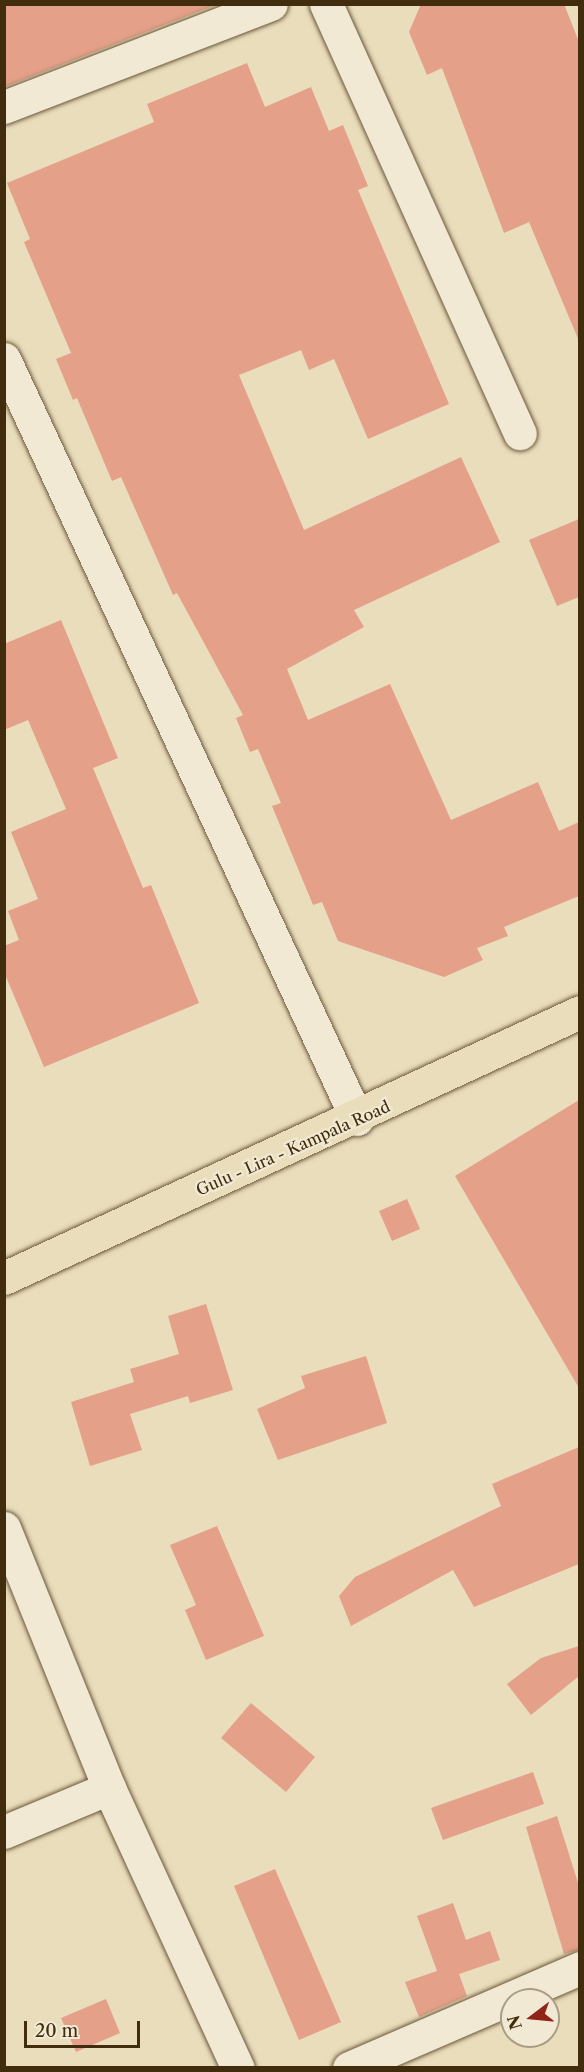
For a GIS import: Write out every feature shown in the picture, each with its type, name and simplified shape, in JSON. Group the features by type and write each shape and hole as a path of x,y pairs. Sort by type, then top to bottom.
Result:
{"main road":[{"name":"Gulu - Lira - Kampala Road","path":"4,1278 357,1119 579,1012"}],"street":[{"path":"4,107 272,4"},
{"path":"326,4 520,433"},
{"path":"4,359 357,1119"},
{"path":"4,1528 13,1572 109,1788 238,2067"},
{"path":"4,1832 109,1788"},
{"path":"349,2067 579,1968"}],"building":[{"path":"4,4 218,4 4,87"},
{"path":"421,4 564,4 579,42 579,341 529,222 504,233 442,68 427,75 409,32"},
{"path":"247,63 265,107 311,87 329,131 343,125 368,186 358,190 449,404 368,439 334,359 309,370 301,350 239,375 304,530 461,457 500,542 354,610 364,627 287,669 308,720 390,684 451,820 538,782 559,831 579,822 579,896 504,927 508,936 477,948 483,960 444,977 338,941 322,902 313,905 272,806 281,803 258,749 250,752 236,718 243,715 177,593 173,595 121,477 112,481 77,398 73,400 56,359 71,353 24,242 30,239 7,183 154,122 147,104"},
{"path":"579,519 579,597 557,606 529,540"},
{"path":"61,620 118,758 93,768 143,888 151,885 199,1003 44,1067 4,972 4,946 19,940 8,911 38,899 11,832 66,809 28,720 4,730 4,644"},
{"path":"579,1100 579,1388 455,1176"},
{"path":"407,1199 420,1229 392,1241 379,1211"},
{"path":"206,1304 233,1390 190,1403 188,1396 130,1414 142,1450 90,1466 71,1402 134,1382 130,1369 179,1354 168,1316"},
{"path":"366,1356 387,1423 278,1460 257,1409 305,1388 301,1376"},
{"path":"579,1447 579,1564 474,1607 453,1570 351,1626 339,1596 355,1577 501,1506 492,1484"},
{"path":"217,1526 264,1636 206,1660 185,1610 196,1605 170,1545"},
{"path":"579,1646 579,1676 531,1715 507,1684 541,1658"},
{"path":"251,1703 315,1757 286,1792 221,1738"},
{"path":"533,1772 544,1804 443,1840 431,1808"},
{"path":"557,1816 579,1886 579,1950 564,1954 526,1827"},
{"path":"275,1869 341,2022 299,2040 234,1886"},
{"path":"453,1903 466,1940 490,1931 500,1960 459,1974 467,1996 419,2017 405,1982 437,1971 417,1916"},
{"path":"106,1999 120,2033 76,2052 61,2018"}]}
